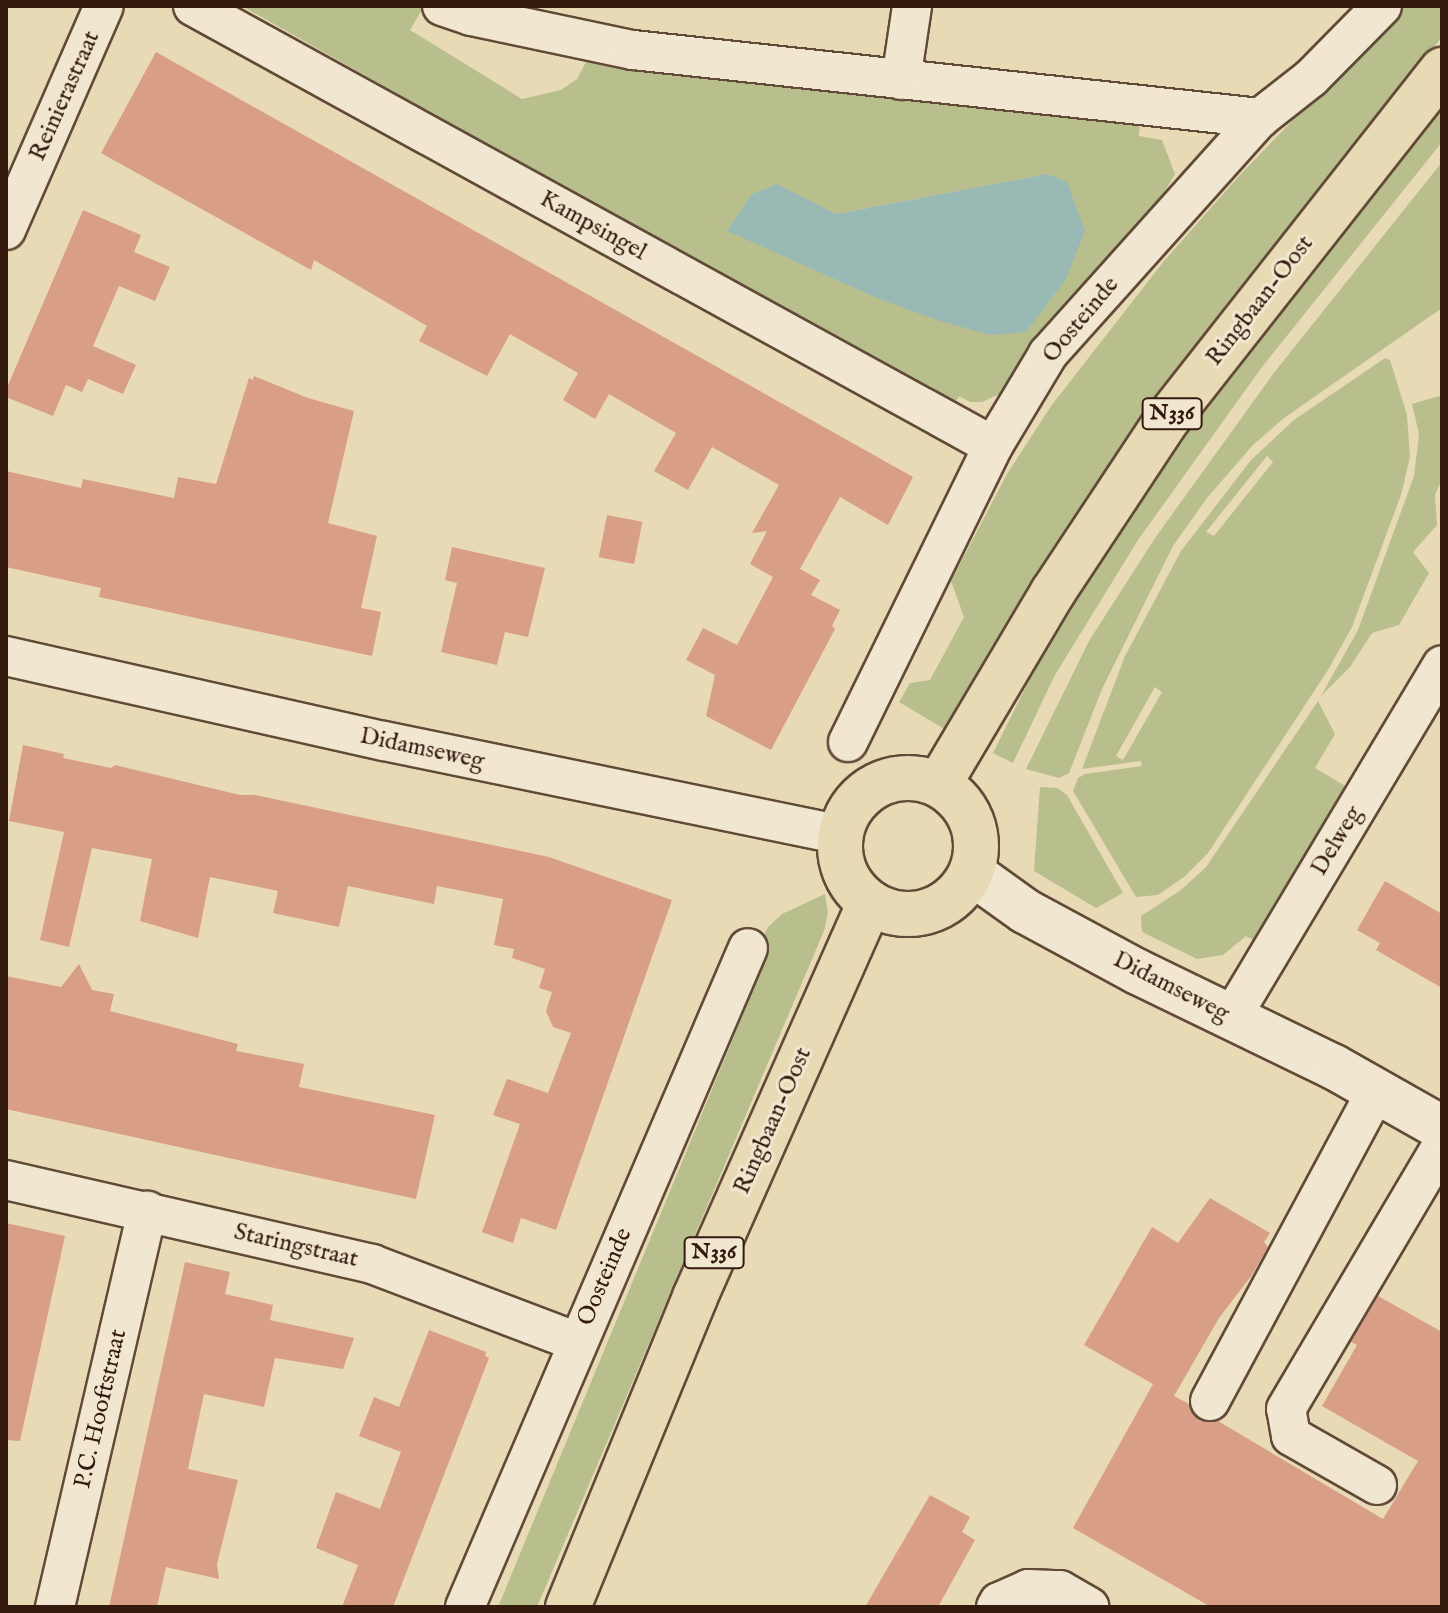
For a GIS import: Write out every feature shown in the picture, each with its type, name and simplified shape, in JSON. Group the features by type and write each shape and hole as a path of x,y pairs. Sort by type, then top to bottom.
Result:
{"main road":[{"name":"Ringbaan-Oost","path":"939,784 1053,592 1166,421 1442,70"},
{"path":"906,777 939,784 966,809 975,831 977,849 972,873 962,888 933,910 909,915 870,903 860,895 845,873 839,834 849,811 865,793 882,782 906,777"},
{"name":"Ringbaan-Oost","path":"568,1607 695,1297 870,903"}],"street":[{"name":"Reinierastraat","path":"6,230 104,6"},
{"name":"Kampsingel","path":"193,6 993,446"},
{"path":"442,6 471,16 633,50 1260,118"},
{"path":"901,80 912,6"},
{"name":"Oosteinde","path":"848,742 993,446 1048,354 1260,118 1311,78 1382,6"},
{"name":"Didamseweg","path":"6,656 399,744 839,834"},
{"name":"Delweg","path":"1231,1018 1442,665"},
{"name":"Didamseweg","path":"972,873 1008,902 1442,1128"},
{"name":"Oosteinde","path":"465,1607 748,948"},
{"path":"1210,1401 1376,1091"},
{"path":"1377,1485 1291,1436 1286,1409 1442,1145"},
{"name":"Staringstraat","path":"6,1180 372,1264 577,1342"},
{"name":"P.C. Hooftstraat","path":"55,1607 147,1211"},
{"path":"996,1607 999,1602 1028,1589 1060,1590 1090,1607"}],"green space":[{"path":"242,6 424,6 410,30 522,99 561,90 577,79 593,49 1140,124 1139,136 1162,140 1175,174 1162,196 1109,258 1006,391 982,402 970,402 959,396 953,407","holes":["1048,174 877,298 816,206 836,214"]},
{"path":"1403,6 1442,6 1442,37 1246,281 1119,453 1029,591 946,730 899,702 910,683 930,680 964,617 951,581 1007,474 1051,406 1164,261 1239,176"},
{"path":"1442,109 1442,142 1262,367 1138,540 1055,675 1013,763 993,753 1053,632 1149,486 1208,403"},
{"path":"1442,162 1442,308 1284,418 1253,445 1207,498 1173,546 1102,689 1069,773 1059,778 1026,769 1089,641 1155,538 1273,374"},
{"path":"1385,358 1390,360 1407,415 1410,457 1401,495 1352,627 1328,670 1208,853 1184,877 1158,895 1136,897 1073,791 1078,778 1085,774 1142,766 1141,761 1082,769 1125,656 1181,551 1251,460 1294,420","holes":["1267,456 1273,462 1214,536 1206,532","1155,687 1162,692 1123,760 1116,756"]},
{"path":"1439,396 1442,400 1442,479 1435,495 1437,525 1413,552 1429,573 1399,625 1372,633 1350,667 1321,696 1358,630 1414,476 1419,434 1412,404"},
{"path":"1318,701 1335,734 1315,768 1347,787 1257,942 1246,936 1223,955 1197,959 1142,932 1141,916 1181,890 1206,867"},
{"path":"1040,787 1057,788 1067,795 1123,893 1096,908 1034,871"},
{"path":"825,894 828,913 824,931 537,1607 498,1607 768,954 758,948 768,927 782,914"}],"water":[{"path":"1047,174 1067,182 1085,231 1066,279 1026,332 990,335 937,320 877,298 727,231 752,194 777,184 836,214"}],"building":[{"path":"156,52 913,477 888,525 840,497 800,569 820,580 811,595 840,610 832,626 835,629 771,750 706,716 715,675 686,660 703,628 737,645 773,577 750,564 767,531 752,533 779,485 712,447 688,490 654,471 676,433 609,394 595,419 563,400 578,373 510,334 487,376 419,341 427,326 314,260 311,270 101,153"},
{"path":"83,210 141,235 134,252 170,267 155,301 119,286 93,346 136,365 123,394 88,379 82,392 66,385 53,416 6,397 6,390"},
{"path":"254,376 308,398 354,411 328,523 377,536 361,608 381,612 372,656 99,597 101,588 6,567 6,471 81,488 83,479 174,498 178,477 216,484 249,378 253,380"},
{"path":"607,515 642,522 634,564 599,557"},
{"path":"452,547 545,568 528,637 505,632 497,665 441,652 457,583 445,580"},
{"path":"23,745 64,754 63,758 111,768 115,765 240,795 255,795 549,857 672,900 556,1230 521,1218 513,1243 482,1232 520,1124 493,1115 507,1079 548,1093 571,1033 553,1027 546,1011 552,992 539,988 545,969 512,958 514,949 494,945 503,899 437,886 434,904 348,886 339,927 273,913 278,891 210,877 198,938 140,921 152,859 92,848 69,947 40,940 64,832 9,821"},
{"path":"1385,881 1442,914 1442,988 1376,950 1380,943 1357,930"},
{"path":"79,964 92,990 114,994 110,1011 238,1044 236,1051 304,1064 299,1087 435,1115 416,1199 6,1109 6,976 61,987"},
{"path":"1210,1198 1270,1233 1264,1242 1268,1247 1252,1275 1219,1318 1174,1396 1189,1404 1199,1420 1218,1421 1383,1519 1418,1461 1322,1406 1357,1345 1351,1342 1378,1296 1442,1332 1442,1607 1211,1607 1073,1528 1153,1384 1084,1345 1152,1227 1178,1243"},
{"path":"6,1223 65,1236 20,1441 6,1440"},
{"path":"185,1262 230,1272 225,1294 273,1305 270,1320 354,1338 343,1369 275,1358 264,1407 204,1394 188,1469 238,1480 217,1564 219,1579 166,1567 157,1607 109,1607"},
{"path":"429,1330 486,1352 485,1356 489,1358 393,1607 342,1607 358,1565 316,1548 336,1492 380,1509 401,1452 359,1436 374,1397 399,1407"},
{"path":"930,1495 970,1517 962,1532 975,1540 938,1607 865,1607"}]}
